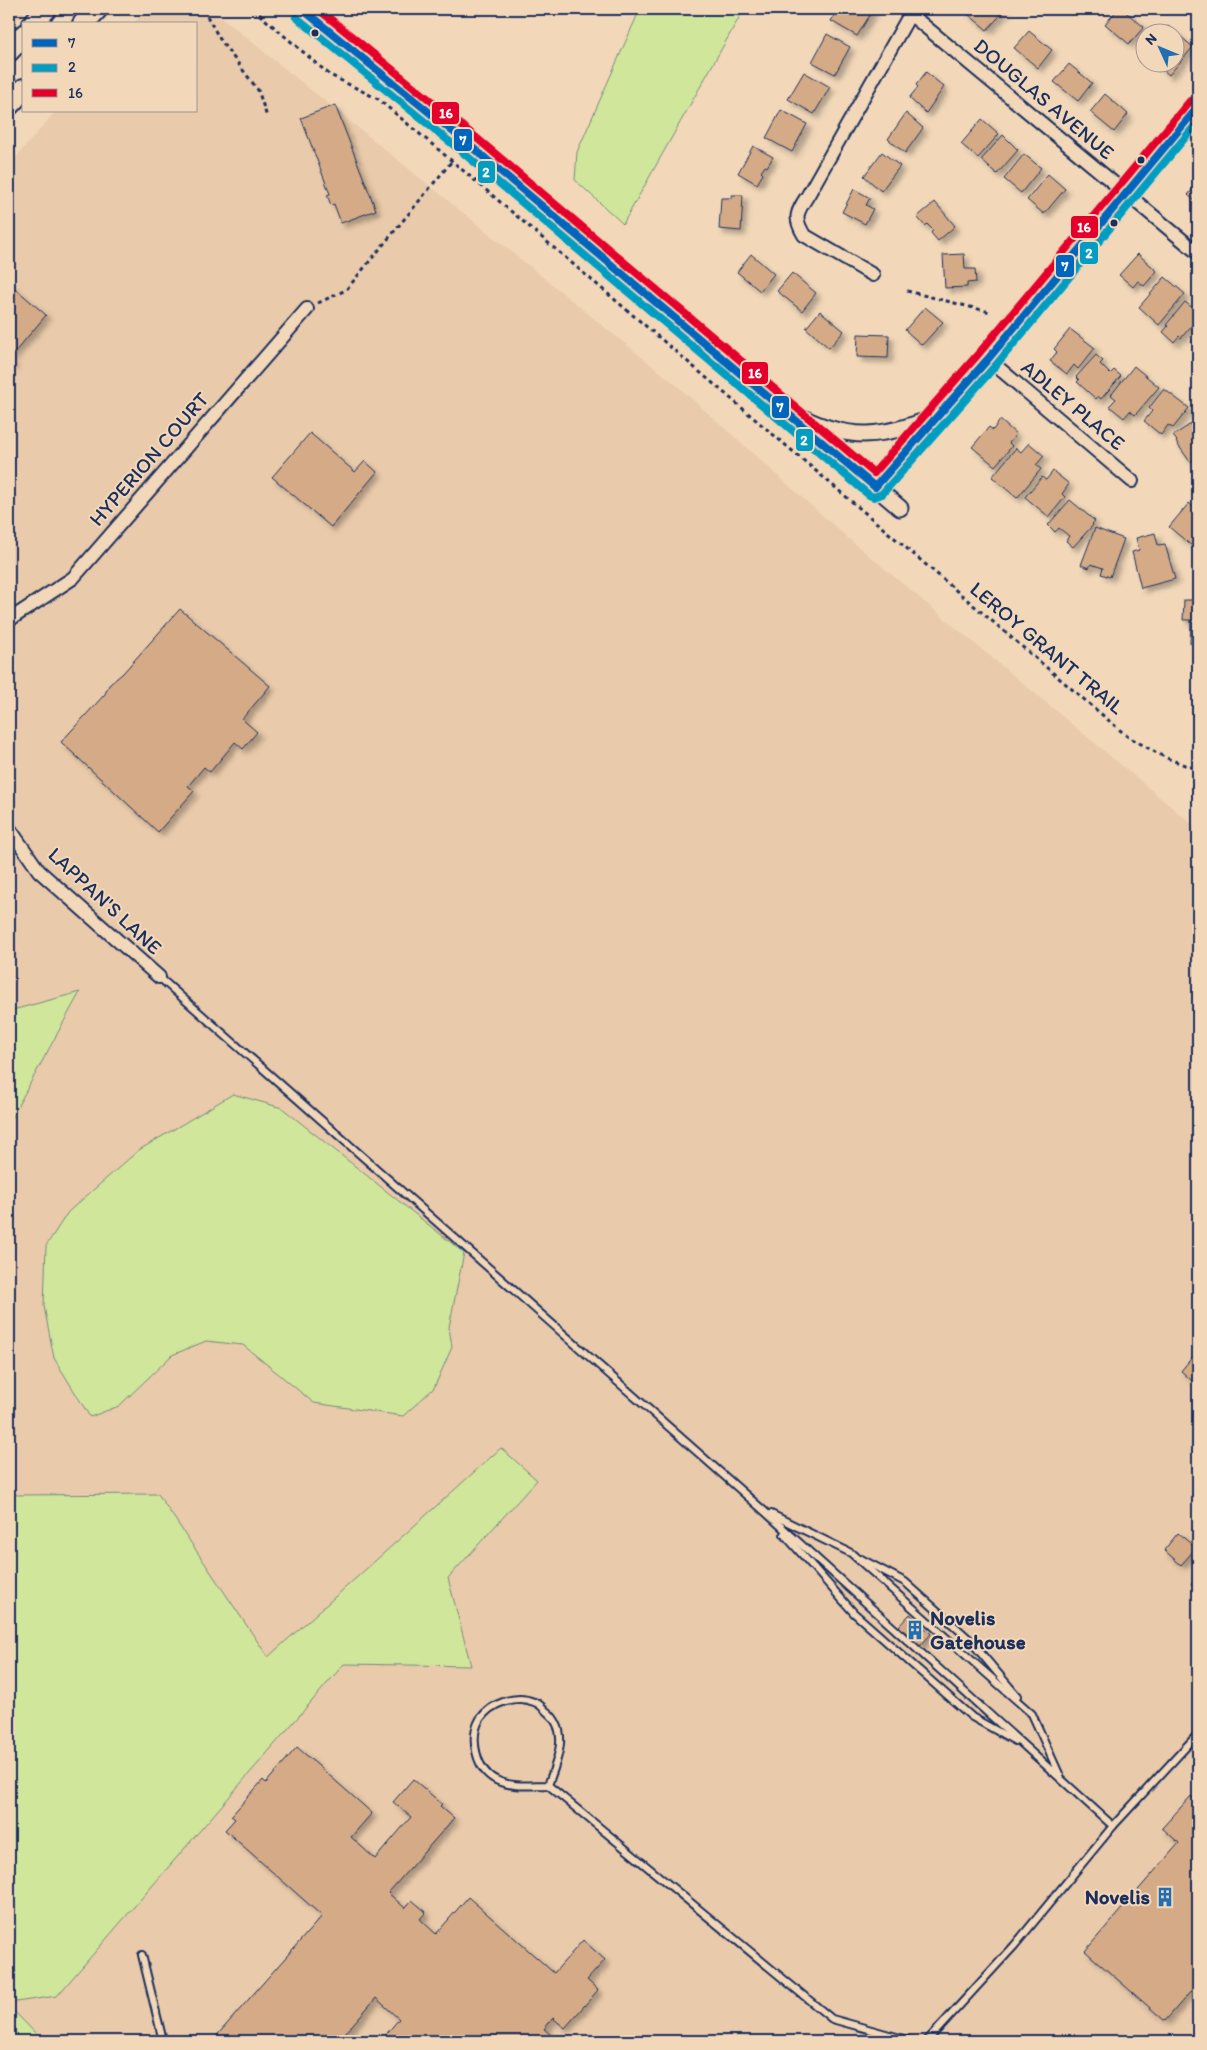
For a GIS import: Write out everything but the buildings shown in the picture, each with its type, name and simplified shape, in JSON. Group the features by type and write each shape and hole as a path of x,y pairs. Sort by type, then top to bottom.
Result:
{"main road":[{"path":"35,22 46,9"},
{"path":"85,22 97,9"},
{"path":"9,51 22,36"},
{"path":"9,105 22,91"}],"street":[{"path":"302,9 467,143 900,508"},
{"path":"873,275 804,235 797,223 798,211 912,11"},
{"name":"DOUGLAS AVENUE","path":"912,11 1198,253"},
{"path":"875,487 988,359 1198,107"},
{"name":"HYPERION COURT","path":"9,620 72,578 307,309"},
{"name":"ADLEY PLACE","path":"988,359 1132,481"},
{"path":"780,407 816,425 850,434 867,434 909,427 938,415"},
{"name":"LAPPAN'S LANE","path":"9,828 39,871 159,977"}],"lane":[{"path":"159,977 763,1510 1113,1826"},
{"path":"763,1510 906,1582 969,1639 1032,1714 1062,1780"},
{"path":"763,1510 854,1614 972,1717 1024,1746"},
{"path":"851,1553 1032,1714"},
{"path":"548,1785 559,1756 561,1738 553,1716 535,1702 515,1698 496,1704 480,1720 474,1742 480,1765 494,1779 514,1786 548,1785 832,2019 912,2041"},
{"path":"927,2041 1014,1946 1113,1826 1198,1734"},
{"path":"142,1954 163,2041"}],"path":[{"path":"203,9 221,41 258,90 267,117"},
{"name":"LEROY GRANT TRAIL","path":"253,9 330,75 378,99 1128,736 1164,757 1198,770"},
{"path":"307,309 346,290 452,161"},
{"path":"907,291 990,312"}],"shaded area":[{"path":"9,9 28,9 9,29"},
{"path":"146,9 211,9 675,384 849,539 1198,829 1198,2041 9,2041 9,165 55,112 198,112 198,22 135,22"}],"green space":[{"path":"640,9 744,9 623,224 575,180 577,152"},
{"path":"80,992 9,1122 9,1011"},
{"path":"233,1094 282,1108 464,1253 449,1327 452,1347 434,1388 403,1416 314,1403 243,1345 206,1341 172,1355 119,1406 90,1417 54,1358 44,1306 46,1246 68,1212 139,1150"},
{"path":"501,1448 537,1480 448,1578 471,1666 344,1664 57,1996 9,2003 9,1474 14,1495 158,1494 268,1657"},
{"path":"9,2006 43,2041 9,2041"}],"transit line":[{"name":"7","path":"302,9 467,143 875,487 988,359 1198,107"},
{"name":"16","path":"318,9 473,135 874,473 980,352 1190,101"},
{"name":"2","path":"296,17 461,151 869,495 874,497 882,494 996,365 1198,122"}],"place":[{"name":"Novelis Gatehouse","path":"915,1630"},
{"name":"Novelis","path":"1165,1897"}]}
